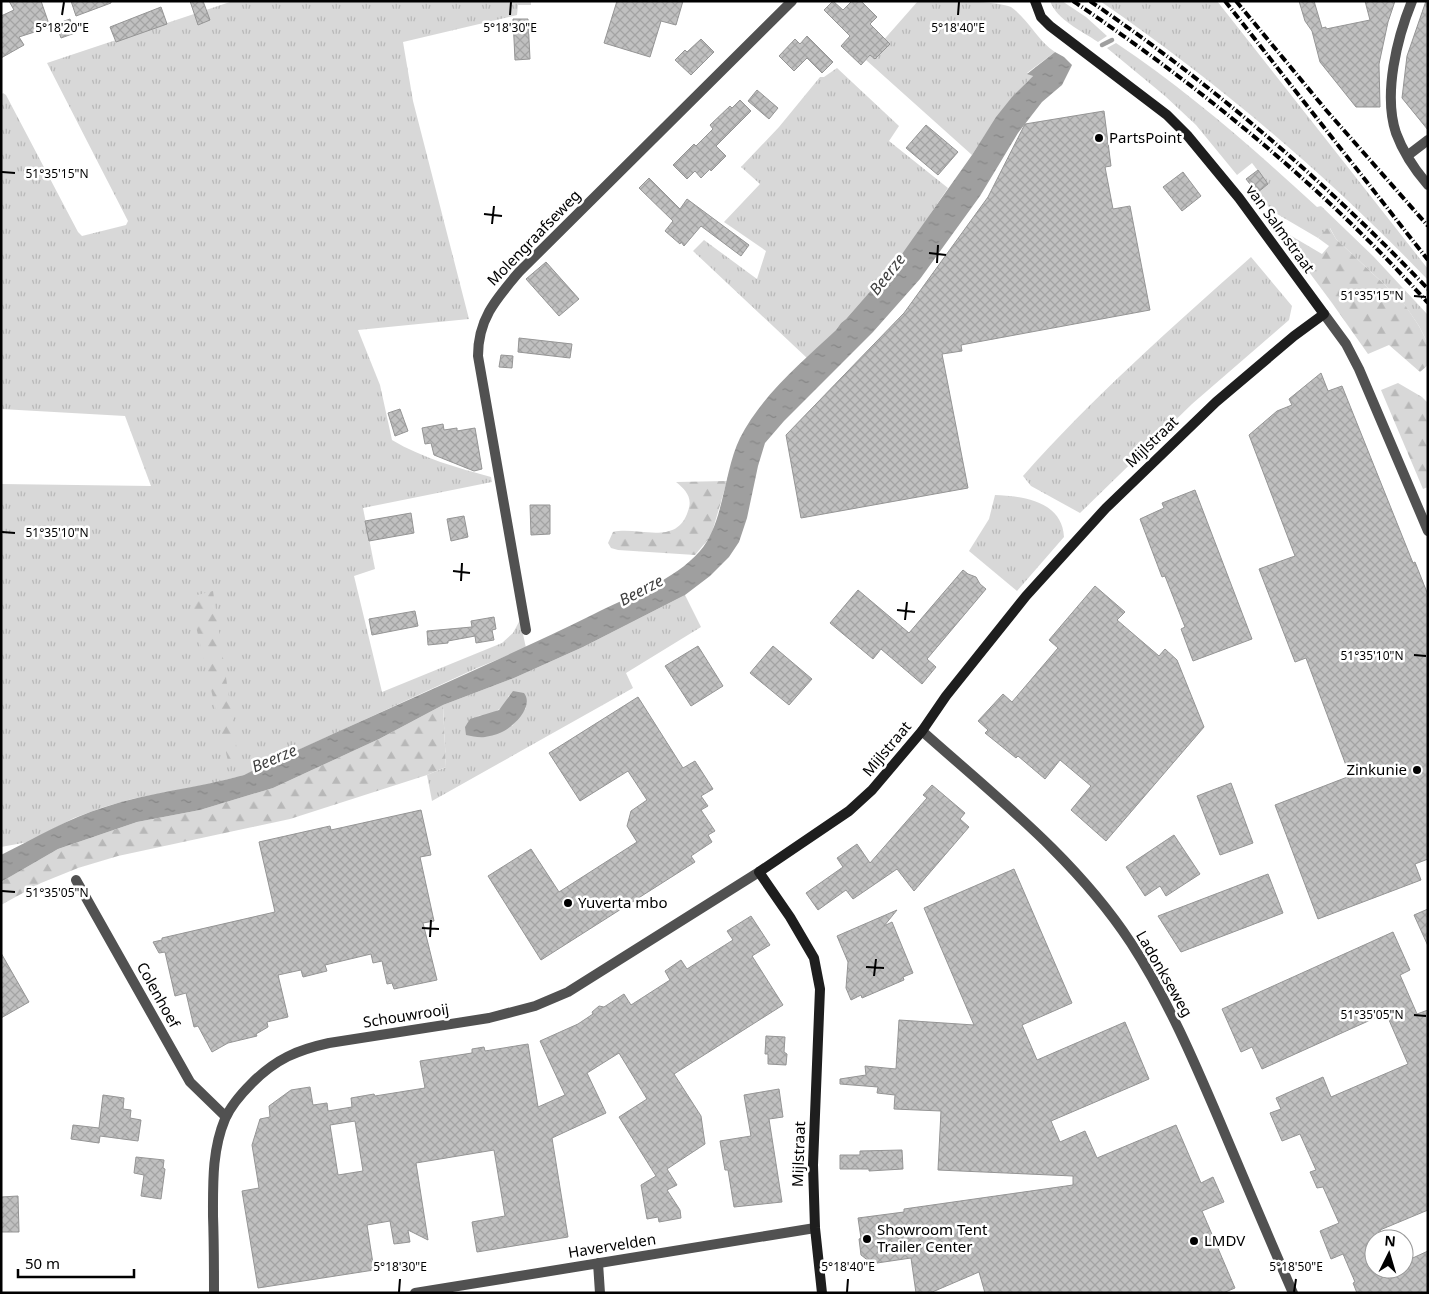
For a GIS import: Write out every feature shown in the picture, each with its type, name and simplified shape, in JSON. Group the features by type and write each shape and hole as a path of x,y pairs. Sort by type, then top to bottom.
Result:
{"main road":[{"name":"van Salmstraat","path":"1035,1 1041,17 1050,26 1152,104 1187,135 1239,198 1324,314"},
{"name":"Mijlstraat","path":"822,1293 814,1228 813,1165 820,989 814,958 790,917 759,872 849,811 872,790 922,731 946,696 1026,596 1106,508 1216,402 1294,336 1324,314"}],"street":[{"name":"Molengraafseweg","path":"526,630 478,356 481,328 489,310 519,272 792,1"},
{"path":"1412,1 1396,46 1392,70 1393,120 1396,133 1407,156 1428,185"},
{"path":"1407,156 1428,140"},
{"name":"van Salmstraat","path":"1324,314 1346,344 1360,369 1428,531"},
{"name":"Ladonkseweg","path":"922,731 1049,844 1092,891 1130,943 1168,1006 1189,1050 1293,1293"},
{"name":"Schouwrooij","path":"214,1293 213,1177 215,1152 226,1117 240,1095 276,1062 306,1048 329,1043 489,1018 535,1006 568,992 759,872"},
{"name":"Colenhoef","path":"76,880 190,1082 226,1117"},
{"name":"Havervelden","path":"415,1293 814,1228"},
{"path":"598,1263 600,1293"}],"green space":[{"path":"233,1 531,1 531,5 518,5 517,15 403,42 413,101 469,319 358,330 380,385 392,440 428,457 491,477 492,482 363,508 375,569 354,576 382,692 502,643 513,633 520,620 526,648 477,668 244,775 214,783 132,799 104,807 74,818 28,842 1,847 1,484 151,486 125,416 1,409 1,95 3,93 6,95 78,232 82,236 126,225 128,221 47,63"},
{"path":"918,1 980,2 1011,7 1043,42 1055,52 1027,73 1033,76 1007,104 972,155 866,60"},
{"path":"1050,1 1062,1 1086,17 1107,36 1098,42 1058,14"},
{"path":"1100,1 1217,1 1428,269 1428,280 1351,204 1271,132 1144,32"},
{"path":"1116,43 1143,61 1220,121 1317,207 1321,206 1373,256 1428,315 1428,344 1419,326 1402,301 1336,239 1330,228 1318,238 1272,211 1264,201 1260,204 1254,196 1268,184 1252,163 1237,175 1196,125 1165,96 1107,48"},
{"path":"837,68 899,126 889,141 948,188 891,269 836,330 807,358 693,251 704,240 757,279 766,251 724,222 760,184 741,167 779,127 820,77 824,77"},
{"path":"1329,227 1336,239 1403,302 1419,326 1428,344 1428,365 1420,372 1389,345 1368,354 1283,237 1288,234 1322,254 1329,246 1318,238"},
{"path":"1251,257 1292,306 1289,320 1192,404 1080,513 1031,486 1023,476 1077,418 1134,363"},
{"path":"1398,383 1422,397 1428,403 1428,487 1423,489 1381,390"},
{"path":"727,481 711,536 695,555 618,550 611,548 608,543 613,532 666,532 675,529 683,522 690,502 686,491 676,482"},
{"path":"995,495 1029,499 1039,503 1049,508 1062,525 1064,537 1017,591 969,551 989,519"},
{"path":"213,591 238,757 228,761 189,597"},
{"path":"685,595 701,627 626,673 633,688 432,801 427,775 446,767 443,705 514,678 583,647","holes":["509,695 526,708 512,726 477,716 497,711"]},
{"path":"443,705 446,767 427,775 290,819 118,856 78,868 41,883 1,905 1,882 58,849 137,822 200,810 273,788 379,739"}],"water":[{"path":"1055,52 1072,65 1062,85 1042,102 1018,133 980,196 920,279 873,332 784,421 765,443 747,518 739,542 729,557 710,576 685,595 583,647 514,678 443,705 379,739 273,788 200,810 137,822 58,849 1,882 1,855 65,823 122,802 244,775 530,645 636,594 678,571 700,551 708,540 719,512 730,465 740,438 749,422 771,393 836,330 897,261 972,155 996,117 1012,97 1033,76 1027,74"},
{"path":"513,691 524,693 526,698 527,704 518,720 502,732 490,736 466,735 465,727 470,719 499,710"}],"building":[{"path":"9,1 41,1 50,27 19,37 24,45 1,58 1,16 14,10"},
{"path":"71,1 111,1 111,3 76,16"},
{"path":"190,1 203,1 210,20 198,25"},
{"path":"617,1 683,1 676,25 661,21 650,57 604,43"},
{"path":"833,1 843,10 852,1 861,1 877,17 870,24 890,44 875,59 870,55 861,65 841,46 850,36 824,10"},
{"path":"1299,1 1314,1 1322,28 1326,27 1326,29 1370,20 1365,1 1395,1 1388,22 1379,64 1380,107 1356,107 1320,62 1312,31 1305,21"},
{"path":"1426,1 1428,2 1428,130 1402,98 1407,56"},
{"path":"161,7 167,24 116,42 110,27"},
{"path":"70,19 75,33 61,38 56,24"},
{"path":"513,19 528,19 530,59 515,60"},
{"path":"807,36 833,62 822,73 807,58 794,71 779,56 795,39 800,44"},
{"path":"701,39 714,52 691,75 675,60"},
{"path":"757,90 778,108 769,119 748,101"},
{"path":"740,100 751,111 716,146 726,156 701,178 695,171 687,179 673,165 694,144 696,146 713,129 710,125 730,106 732,108"},
{"path":"1104,111 1111,166 1105,167 1113,209 1130,206 1150,310 961,345 962,351 942,354 968,488 801,518 786,435 904,313 988,197 1025,124"},
{"path":"926,125 958,152 938,175 906,148"},
{"path":"1258,170 1268,184 1257,193 1246,179"},
{"path":"1183,172 1201,196 1182,211 1163,187"},
{"path":"649,178 680,209 687,199 749,245 741,256 701,226 684,246 681,242 680,244 665,231 673,221 639,188"},
{"path":"546,262 579,299 559,316 526,279"},
{"path":"519,338 572,344 570,358 518,352"},
{"path":"501,355 513,356 512,368 499,367"},
{"path":"1321,373 1328,391 1342,386 1413,563 1415,562 1428,595 1428,859 1415,864 1421,880 1318,919 1275,805 1350,776 1306,658 1295,662 1259,569 1295,556 1249,435 1277,411 1292,405 1289,399"},
{"path":"400,409 408,431 395,436 388,413"},
{"path":"443,424 444,430 457,428 457,431 475,428 482,469 474,471 434,455 431,443 425,444 422,428"},
{"path":"1195,490 1252,639 1193,661 1181,629 1185,627 1165,576 1162,577 1140,519 1164,508 1162,503"},
{"path":"530,505 550,505 550,534 531,535"},
{"path":"411,513 414,533 369,541 365,521"},
{"path":"464,516 468,537 451,541 447,519"},
{"path":"963,570 976,577 986,589 927,659 936,667 922,684 881,649 873,659 830,623 858,590 909,633"},
{"path":"1095,586 1125,612 1117,620 1159,656 1165,649 1177,660 1204,727 1106,841 1071,810 1091,786 1060,760 1045,779 1018,756 1016,758 985,733 988,730 978,721 1003,694 1012,702 1058,648 1049,640"},
{"path":"415,611 418,626 372,635 369,619"},
{"path":"494,617 496,629 492,630 494,640 476,643 475,636 448,641 448,643 428,645 427,631 472,627 471,621"},
{"path":"698,646 723,686 691,706 665,666"},
{"path":"773,646 812,679 789,705 750,673"},
{"path":"638,697 683,768 695,761 713,789 701,796 708,806 701,810 715,831 708,835 712,842 691,856 695,862 541,960 488,876 531,849 559,892 637,842 627,826 631,811 647,800 628,771 580,801 549,753"},
{"path":"1231,783 1253,843 1220,855 1197,796"},
{"path":"932,785 965,813 960,819 969,827 914,891 897,869 853,899 846,890 818,910 806,893 843,867 837,858 857,844 870,863 927,798 923,795"},
{"path":"421,810 431,855 420,857 434,921 423,923 437,980 394,989 392,983 387,984 382,961 373,963 371,954 325,965 327,971 303,977 301,970 278,975 288,1017 267,1022 268,1027 256,1034 257,1036 228,1043 212,1052 198,1026 194,1027 186,993 175,996 165,952 159,953 153,942 162,940 162,938 275,912 259,842 330,826 331,830"},
{"path":"1174,835 1200,874 1166,896 1160,886 1145,896 1126,867"},
{"path":"1014,869 1072,1003 1022,1025 1037,1060 1125,1022 1149,1079 1051,1121 1060,1142 1085,1131 1097,1158 1176,1125 1201,1183 1213,1177 1224,1202 1202,1211 1235,1288 1223,1293 985,1293 979,1272 930,1293 916,1293 911,1258 877,1263 876,1261 870,1262 861,1255 858,1218 904,1212 904,1209 1073,1185 1073,1176 938,1170 941,1111 894,1109 895,1095 877,1093 878,1087 840,1084 840,1079 866,1075 865,1066 896,1069 899,1020 974,1025 924,908"},
{"path":"1268,874 1283,913 1181,952 1158,916"},
{"path":"1428,909 1428,946 1414,915"},
{"path":"897,910 884,926 892,922 913,973 903,977 904,980 862,998 861,995 851,1000 846,988 848,962 837,936"},
{"path":"751,916 770,945 752,956 783,1005 674,1074 701,1116 705,1144 667,1169 677,1185 667,1190 680,1210 681,1218 659,1222 658,1217 647,1219 641,1185 656,1176 619,1117 647,1099 619,1053 587,1073 606,1113 552,1138 568,1237 477,1252 472,1222 505,1216 494,1150 416,1163 428,1240 408,1230 410,1242 394,1244 390,1221 367,1225 374,1270 258,1288 242,1191 259,1188 252,1145 260,1119 270,1117 269,1106 291,1090 310,1087 313,1105 327,1103 328,1111 352,1107 351,1098 425,1088 420,1061 472,1053 472,1049 484,1047 485,1051 528,1044 538,1107 565,1095 540,1041 578,1024 593,1014 592,1012 599,1006 604,1007 624,994 631,1005 670,980 665,971 681,960 687,969 733,940 727,931","holes":["355,1121 363,1171 338,1175 330,1125"]},
{"path":"1393,932 1410,970 1400,975 1417,1014 1428,1010 1428,1210 1382,1229 1364,1229 1364,1279 1414,1279 1414,1257 1428,1251 1428,1293 1357,1293 1353,1283 1355,1282 1343,1254 1331,1259 1320,1231 1339,1223 1323,1187 1317,1188 1310,1172 1316,1170 1300,1134 1282,1141 1270,1113 1281,1109 1276,1098 1323,1077 1331,1097 1408,1064 1386,1013 1262,1069 1252,1047 1241,1052 1222,1009"},
{"path":"1,953 29,1002 1,1018"},
{"path":"766,1036 785,1037 784,1052 787,1054 786,1065 768,1064 768,1054 765,1054"},
{"path":"779,1089 783,1117 769,1119 782,1202 734,1207 728,1170 725,1170 720,1141 751,1136 744,1095"},
{"path":"103,1095 124,1098 123,1109 131,1110 130,1118 141,1120 138,1141 100,1136 99,1143 71,1139 73,1125 99,1128"},
{"path":"902,1150 903,1169 869,1171 869,1169 840,1169 840,1155 860,1155 860,1151"},
{"path":"136,1157 164,1160 163,1168 165,1169 161,1199 141,1196 144,1175 134,1173"},
{"path":"18,1196 19,1232 1,1232 1,1197"}],"waterway":[{"name":"Beerze","path":"1102,45 1112,40"}],"railway":[{"path":"1073,1 1168,69 1260,141 1346,219 1428,303"},
{"path":"1090,1 1180,66 1266,136 1349,210 1428,289"},
{"path":"1225,1 1428,260"},
{"path":"1236,1 1326,110 1428,226"}],"place":[{"name":"PartsPoint","path":"1099,138"},
{"name":"Zinkunie","path":"1417,770"},
{"name":"Yuverta mbo","path":"568,903"},
{"name":"Showroom Tent Trailer Center","path":"867,1239"},
{"name":"LMDV","path":"1194,1241"}]}
